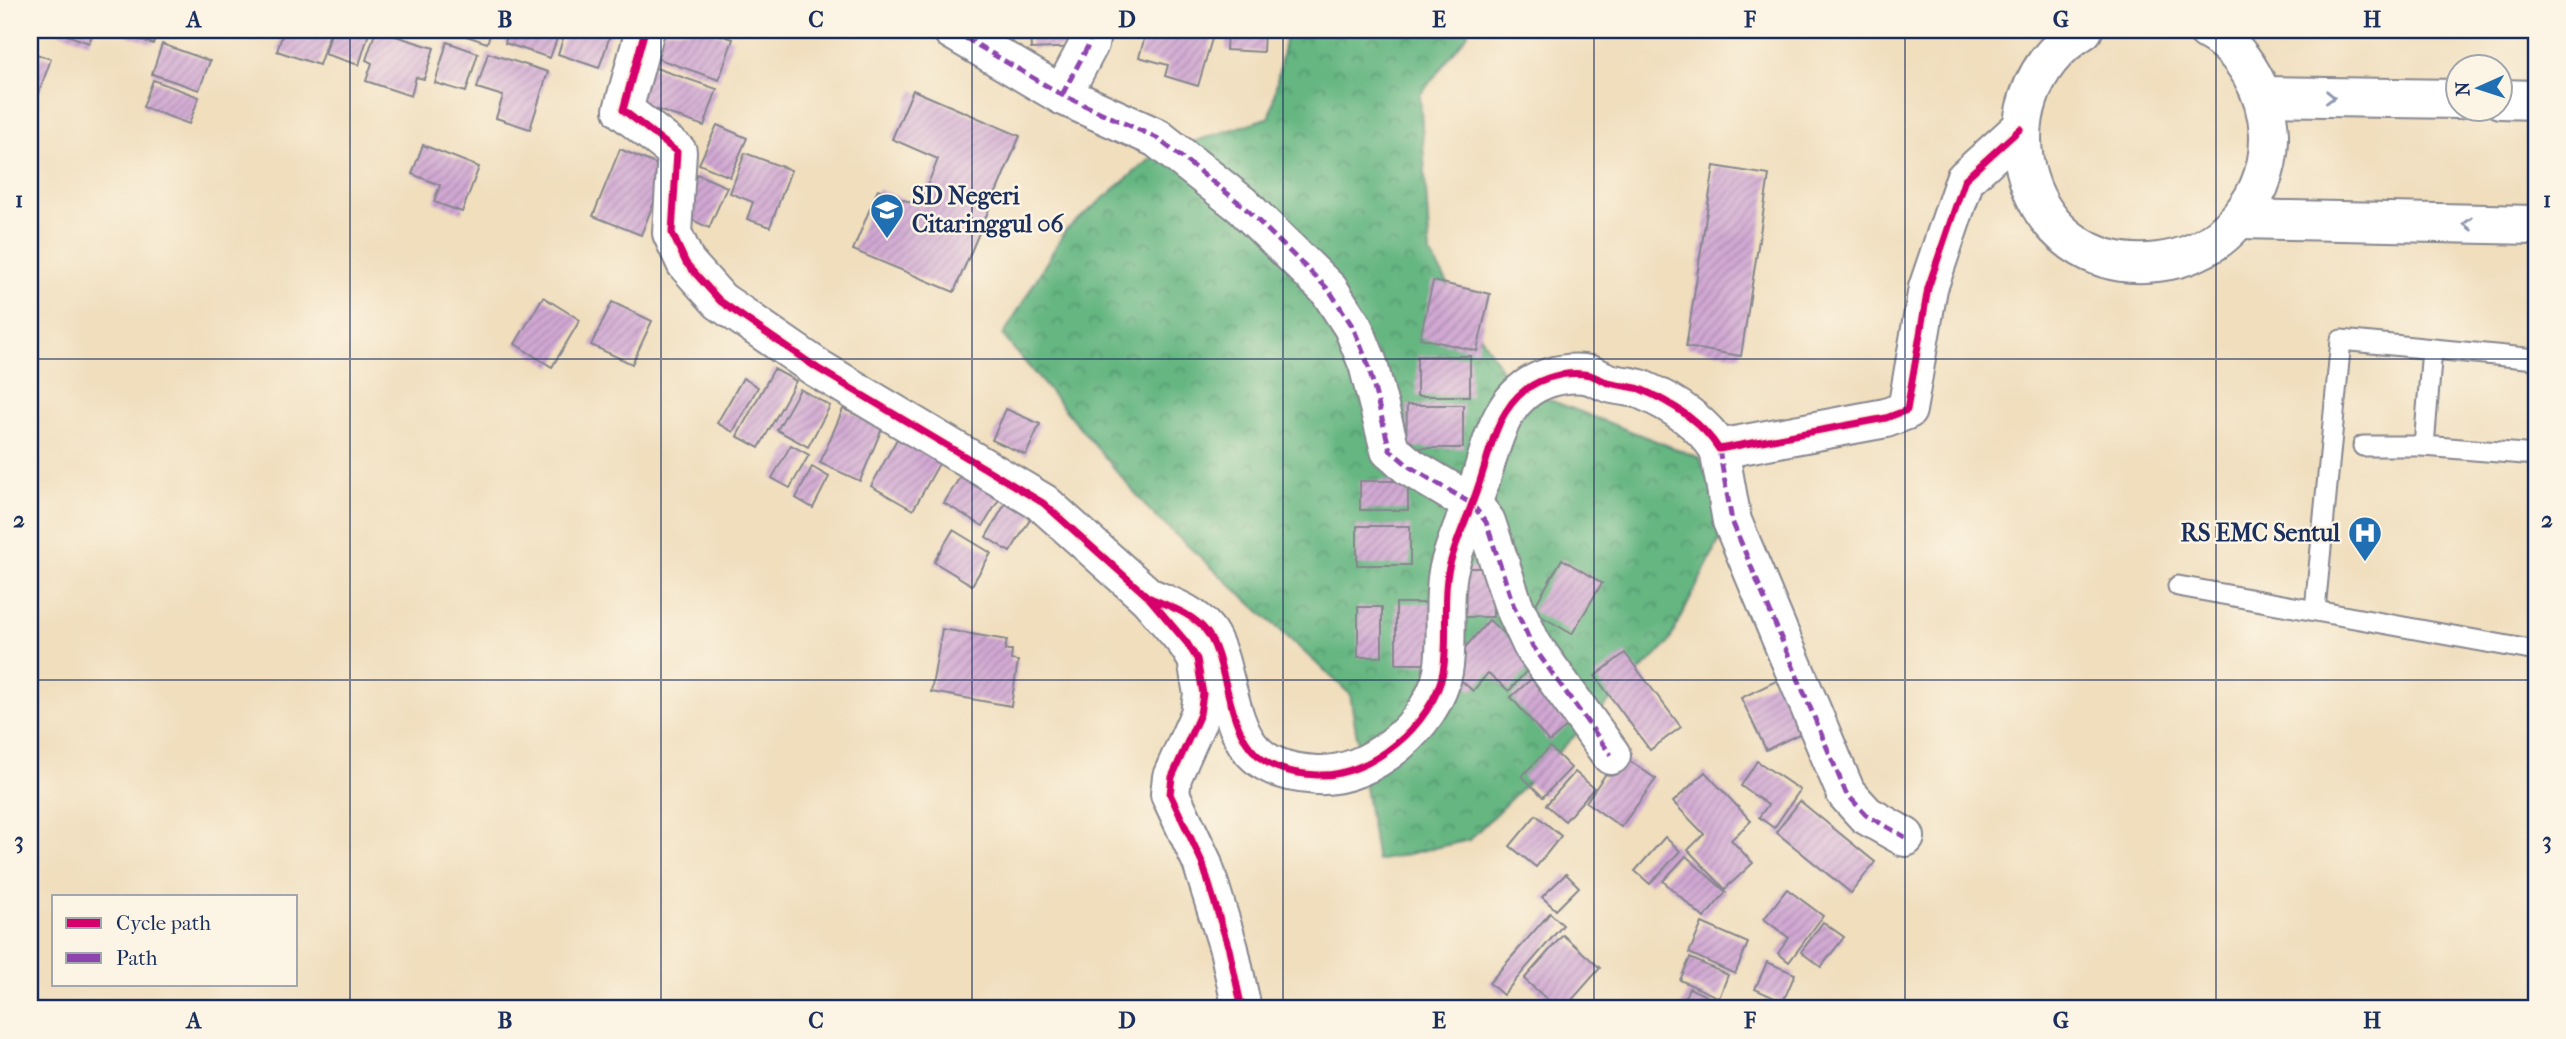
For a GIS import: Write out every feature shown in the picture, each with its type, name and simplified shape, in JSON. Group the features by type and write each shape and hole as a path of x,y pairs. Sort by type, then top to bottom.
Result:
{"street":[{"path":"645,30 623,110 677,152 672,233 686,263 720,301 817,369 1043,503 1148,597 1187,643 1201,676 1200,714 1172,777 1170,794 1202,862 1229,949 1242,1009"},
{"path":"952,30 1062,95 1157,138 1242,205 1329,290 1353,327 1368,364 1390,450 1410,467 1472,504 1490,530 1513,604 1532,645 1611,755"},
{"path":"1062,95 1089,44 1092,30"},
{"path":"2036,77 2037,30"},
{"path":"2083,30 2051,55 2036,77 2025,102 2020,129 2027,181 2039,204 2075,242 2098,254 2123,261 2149,263 2175,260 2222,237 2240,219 2255,197 2265,172 2268,121 2262,96 2251,72 2235,51 2207,30"},
{"path":"2262,96 2444,99"},
{"path":"2514,99 2536,100"},
{"path":"1718,449 1886,418 1907,410 1928,288 1965,179 2020,129"},
{"path":"2240,219 2536,225"},
{"path":"1148,597 1192,617 1208,633 1218,657 1233,719 1246,745 1257,757 1291,772 1340,774 1363,766 1388,749 1422,717 1434,696 1443,672 1448,574 1455,547 1505,409 1529,384 1561,374 1589,375 1639,389 1673,405 1706,430 1718,449 1732,521 1846,793 1866,815 1905,837"}],"lane":[{"path":"2315,610 2341,340 2536,359"},
{"path":"2424,446 2432,349"},
{"path":"2363,446 2424,446 2536,455"},
{"path":"2178,586 2536,651"}],"green space":[{"path":"1287,30 1467,30 1468,34 1420,95 1430,254 1511,385 1700,458 1727,525 1668,644 1469,840 1377,861 1350,694 1151,512 1003,336 1065,231 1156,154 1270,117"}],"building":[{"path":"53,30 94,30 89,43"},
{"path":"113,30 158,30 153,44"},
{"path":"284,30 331,30 319,65 277,51"},
{"path":"332,30 370,30 359,65 325,54"},
{"path":"376,30 434,48 424,79 416,77 411,96 366,81 372,63 366,60"},
{"path":"449,30 492,30 487,43"},
{"path":"509,30 560,30 550,58 505,43"},
{"path":"566,30 612,30 599,68 558,54"},
{"path":"663,30 705,30 733,39 719,80 653,57"},
{"path":"1030,30 1079,30 1080,47 1031,49"},
{"path":"1147,30 1214,32 1198,86 1165,76 1168,65 1139,57"},
{"path":"1227,30 1264,30 1263,52 1226,50"},
{"path":"447,42 478,53 466,92 435,83"},
{"path":"162,44 210,61 199,90 152,74"},
{"path":"30,52 51,59 30,118"},
{"path":"488,53 548,72 530,129 496,118 503,96 477,88"},
{"path":"644,64 717,89 704,126 632,101"},
{"path":"153,80 199,97 189,124 143,107"},
{"path":"913,90 1020,136 954,292 853,250 878,189 919,206 938,159 892,139"},
{"path":"717,125 747,138 730,177 699,164"},
{"path":"423,145 479,167 462,212 434,202 440,185 412,174"},
{"path":"620,149 667,169 641,235 593,216"},
{"path":"745,153 791,170 770,227 747,219 753,202 730,193"},
{"path":"1714,166 1769,175 1741,356 1686,347"},
{"path":"697,174 727,187 709,228 680,214"},
{"path":"1433,281 1490,294 1477,351 1420,338"},
{"path":"543,297 580,320 552,367 515,344"},
{"path":"612,302 652,321 632,364 591,345"},
{"path":"1417,356 1470,356 1470,396 1417,396"},
{"path":"774,369 796,381 759,448 737,436"},
{"path":"743,378 758,387 733,432 717,423"},
{"path":"800,389 830,406 808,447 777,430"},
{"path":"1407,405 1463,405 1463,448 1406,448"},
{"path":"843,409 883,426 860,481 820,463"},
{"path":"1006,409 1040,424 1026,455 992,440"},
{"path":"897,439 940,462 913,510 871,486"},
{"path":"791,445 809,455 790,488 772,478"},
{"path":"812,467 829,477 813,508 796,498"},
{"path":"965,469 1003,493 983,526 944,503"},
{"path":"1360,481 1408,481 1408,510 1360,510"},
{"path":"1011,494 1036,510 1010,552 986,537"},
{"path":"1357,526 1410,526 1410,565 1357,565"},
{"path":"953,530 991,553 972,585 934,562"},
{"path":"1562,559 1602,583 1572,634 1532,611"},
{"path":"1453,568 1493,568 1493,617 1453,617"},
{"path":"1396,603 1433,603 1433,664 1396,664"},
{"path":"1358,607 1382,607 1382,657 1358,657"},
{"path":"1489,620 1535,661 1509,691 1488,673 1473,691 1447,668"},
{"path":"942,629 1007,640 1005,650 1012,650 1011,660 1018,661 1011,706 931,692"},
{"path":"1625,653 1681,727 1650,750 1595,676"},
{"path":"1538,673 1577,718 1549,742 1511,697"},
{"path":"1778,680 1803,732 1766,750 1741,698"},
{"path":"1550,747 1571,768 1543,797 1522,776"},
{"path":"1620,754 1656,779 1621,827 1586,802"},
{"path":"1757,761 1800,790 1774,828 1759,817 1768,805 1741,786"},
{"path":"1575,772 1594,788 1565,821 1546,805"},
{"path":"1705,772 1751,821 1731,840 1753,863 1725,889 1688,850 1704,834 1673,802"},
{"path":"1800,801 1875,862 1851,893 1776,832"},
{"path":"1536,815 1561,836 1536,867 1510,846"},
{"path":"1665,837 1680,851 1650,884 1635,871"},
{"path":"1686,856 1726,892 1704,918 1663,881"},
{"path":"1566,874 1579,887 1556,910 1542,897"},
{"path":"1787,889 1823,916 1789,962 1778,953 1789,938 1764,919"},
{"path":"1550,913 1563,925 1503,995 1489,983"},
{"path":"1823,922 1844,937 1821,967 1801,952"},
{"path":"1702,923 1748,943 1735,974 1689,953"},
{"path":"1563,935 1600,968 1564,1009 1558,1009 1524,979"},
{"path":"1690,958 1728,975 1719,998 1680,980"},
{"path":"1767,962 1795,974 1783,1002 1755,989"},
{"path":"1689,988 1713,999 1709,1009 1680,1009"}],"marked path":[{"path":"952,30 1062,95 1157,138 1242,205 1329,290 1353,327 1368,364 1390,450 1410,467 1472,504 1486,522 1513,604 1532,645 1611,755"},
{"path":"1062,95 1089,44 1092,30"},
{"path":"1719,449 1732,521 1846,793 1866,815 1905,837"}],"cycle path":[{"path":"645,30 623,110 677,152 672,233 686,263 720,301 817,368 1043,503 1148,597 1197,659 1203,694 1200,714 1172,777 1170,794 1202,862 1229,949 1242,1009"},
{"path":"1148,597 1187,615 1209,635 1218,655 1239,729 1258,756 1292,772 1317,775 1337,774 1378,757 1413,728 1437,691 1445,660 1446,596 1451,561 1500,422 1518,396 1532,385 1558,375 1590,375 1609,383 1640,389 1663,400 1694,421 1719,449 1886,418 1907,410 1928,288 1965,179 2020,129"}],"place":[{"name":"SD Negeri Citaringgul 06","path":"887,240"},
{"name":"RS EMC Sentul","path":"2365,563"}]}
